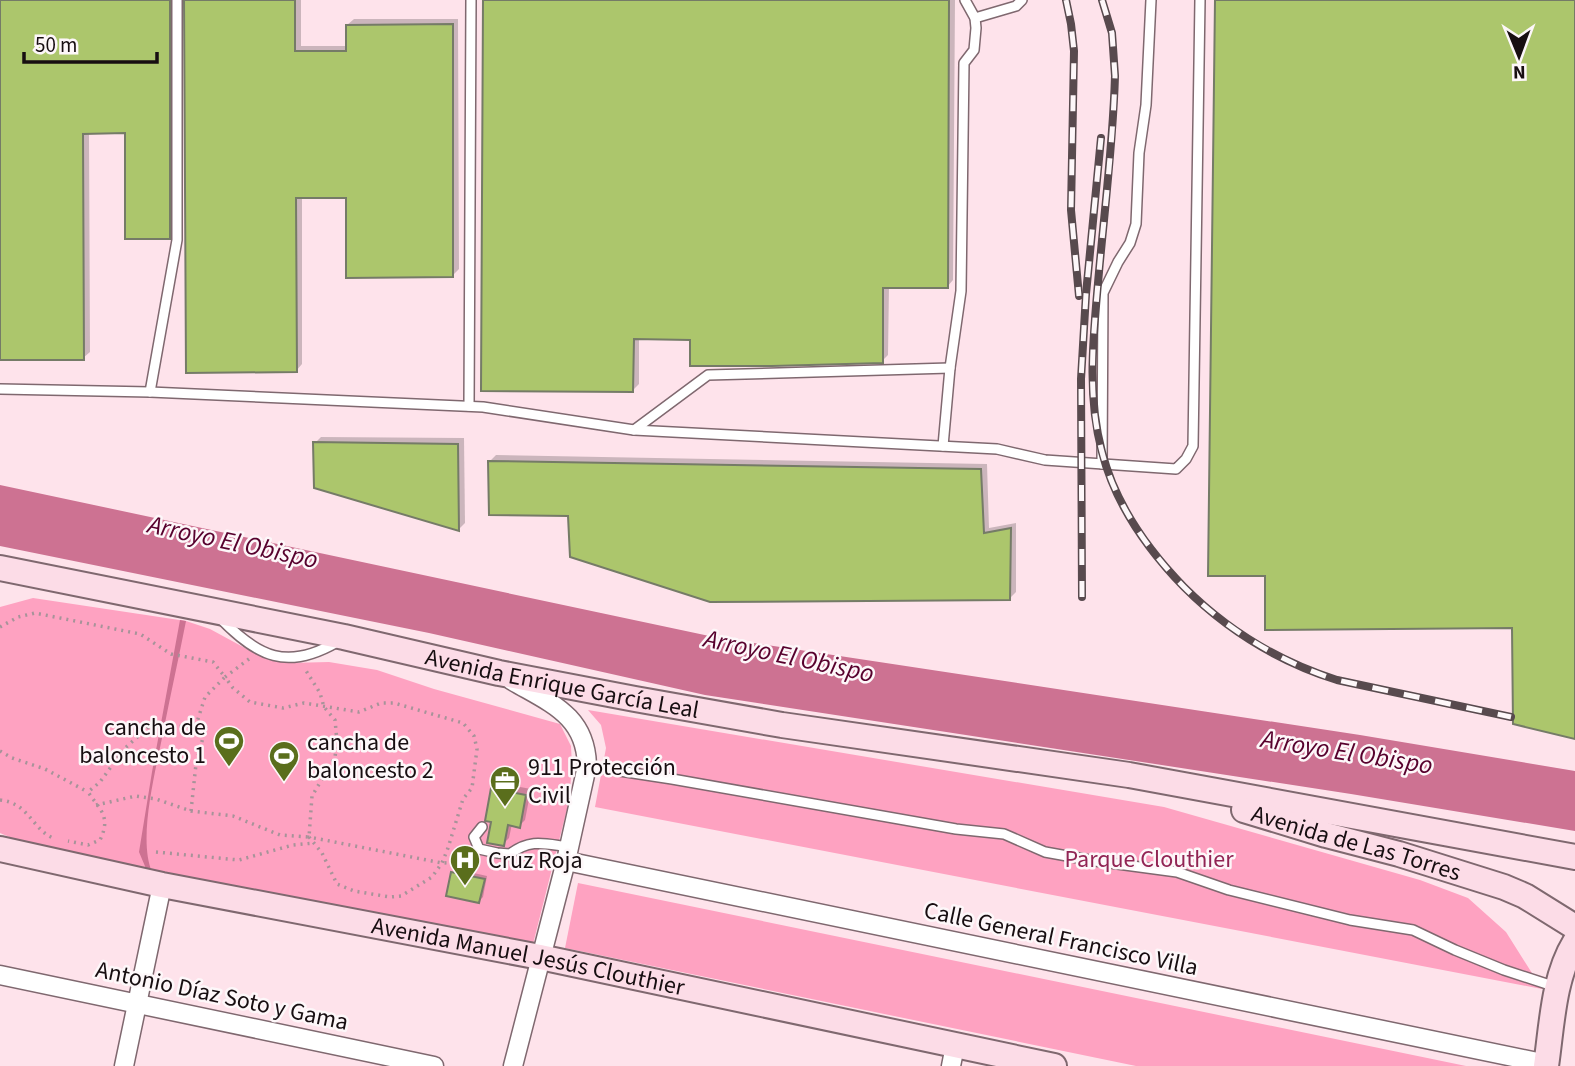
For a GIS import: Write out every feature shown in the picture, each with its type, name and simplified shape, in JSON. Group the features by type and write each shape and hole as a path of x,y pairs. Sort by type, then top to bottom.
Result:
{"street":[{"name":"Avenida Enrique García Leal","path":"0,568 635,699 782,725 1129,775"},
{"path":"0,583 36,575"},
{"path":"499,673 548,702 575,723 587,753 587,766 568,854 513,1066"},
{"path":"1129,775 1575,857"},
{"name":"Avenida de Las Torres","path":"1129,775 1326,835 1399,853 1504,887 1525,896 1575,927"},
{"name":"Avenida Manuel Jesús Clouthier","path":"2,847 162,885 540,957 953,1056 1054,1066"},
{"name":"Calle General Francisco Villa","path":"568,854 1546,1065"},
{"path":"124,1066 162,885"},
{"path":"1546,1065 1558,987 1566,959 1575,942"},
{"name":"Antonio Díaz Soto y Gama","path":"0,975 435,1066"}],"lane":[{"path":"150,392 177,240 177,0"},
{"path":"469,406 471,0"},
{"path":"943,446 961,291 964,63 974,50 976,29 975,18 965,0"},
{"path":"975,18 1016,6 1022,0"},
{"path":"1102,464 1103,293 1136,224 1151,0"},
{"path":"0,389 150,392 484,407 634,430 997,449 1045,460 1176,469 1193,446 1200,0"},
{"path":"634,430 708,375 950,368"},
{"path":"214,612 238,635 260,650 276,656 301,657 315,653 344,637"},
{"path":"587,766 956,830 1004,834 1045,852 1177,872 1229,890 1350,920 1413,930 1504,970 1558,987"},
{"path":"482,827 474,837 479,849 510,854 521,845 537,843 568,854"}],"path":[{"path":"0,627 18,617 35,613 139,634 171,654 214,662 233,688 250,702 283,708 304,703 324,707 359,712 381,703 394,702 463,723 474,736 477,749 472,788 463,799 442,863 432,877 401,896 390,897 354,891 337,884 322,853 309,838 312,796 335,757 337,741 335,720 324,707 301,657"},
{"path":"88,792 100,782 124,749 153,723 185,727 197,722 205,697 225,677 260,650"},
{"path":"191,811 196,764 206,726"},
{"path":"0,751 45,769 88,792 103,814 106,828 100,840 88,845 67,841"},
{"path":"96,805 136,796 156,799 191,811 233,816 280,835 442,863"},
{"path":"0,800 10,801 29,815 46,835 55,839"},
{"path":"156,852 239,860 293,845 314,843"}],"green space":[{"path":"33,598 186,621 210,629 256,654 288,663 329,662 377,670 560,724 571,746 569,801 533,944 147,871 26,844 0,833 0,607"},
{"name":"Parque Clouthier","path":"588,710 1164,807 1420,880 1468,898 1506,932 1542,989 595,807 606,748 601,725"},
{"path":"578,883 1466,1066 1136,1066 565,948"}],"water":[{"name":"Arroyo El Obispo","path":"0,485 714,637 1360,735 1575,771 1575,831 705,695 429,633 0,546"},
{"path":"180,620 186,621 147,821 148,857 152,872 147,871 139,852"}],"building":[{"path":"0,0 170,0 170,239 125,239 125,133 83,134 84,360 0,360"},
{"path":"184,0 295,0 295,51 346,51 346,25 453,24 453,277 346,278 346,198 296,198 297,372 186,373"},
{"path":"483,0 949,0 948,288 883,288 883,363 690,366 690,340 634,339 633,392 481,391"},
{"path":"1215,0 1575,0 1575,739 1513,724 1512,628 1265,630 1265,576 1208,576"},
{"path":"313,442 458,444 459,531 314,488"},
{"path":"488,461 981,469 984,533 1011,528 1010,600 710,602 570,557 568,516 489,515"},
{"name":"911 Protección Civil","path":"491,788 526,795 520,828 508,825 504,846 487,843 491,822 485,821"},
{"name":"Cruz Roja","path":"451,872 485,879 479,903 446,896"}],"railway":[{"path":"1066,0 1074,51 1071,210 1079,296"},
{"path":"1102,0 1112,33 1115,76 1092,368 1097,431 1108,471 1124,507 1145,541 1184,587 1236,631 1275,654 1337,680 1511,717"},
{"path":"1082,597 1081,379 1101,138"}],"place":[{"name":"cancha de baloncesto 1","path":"229,768"},
{"name":"cancha de baloncesto 2","path":"284,783"},
{"name":"911 Protección Civil","path":"505,808"},
{"name":"Cruz Roja","path":"465,887"}]}
